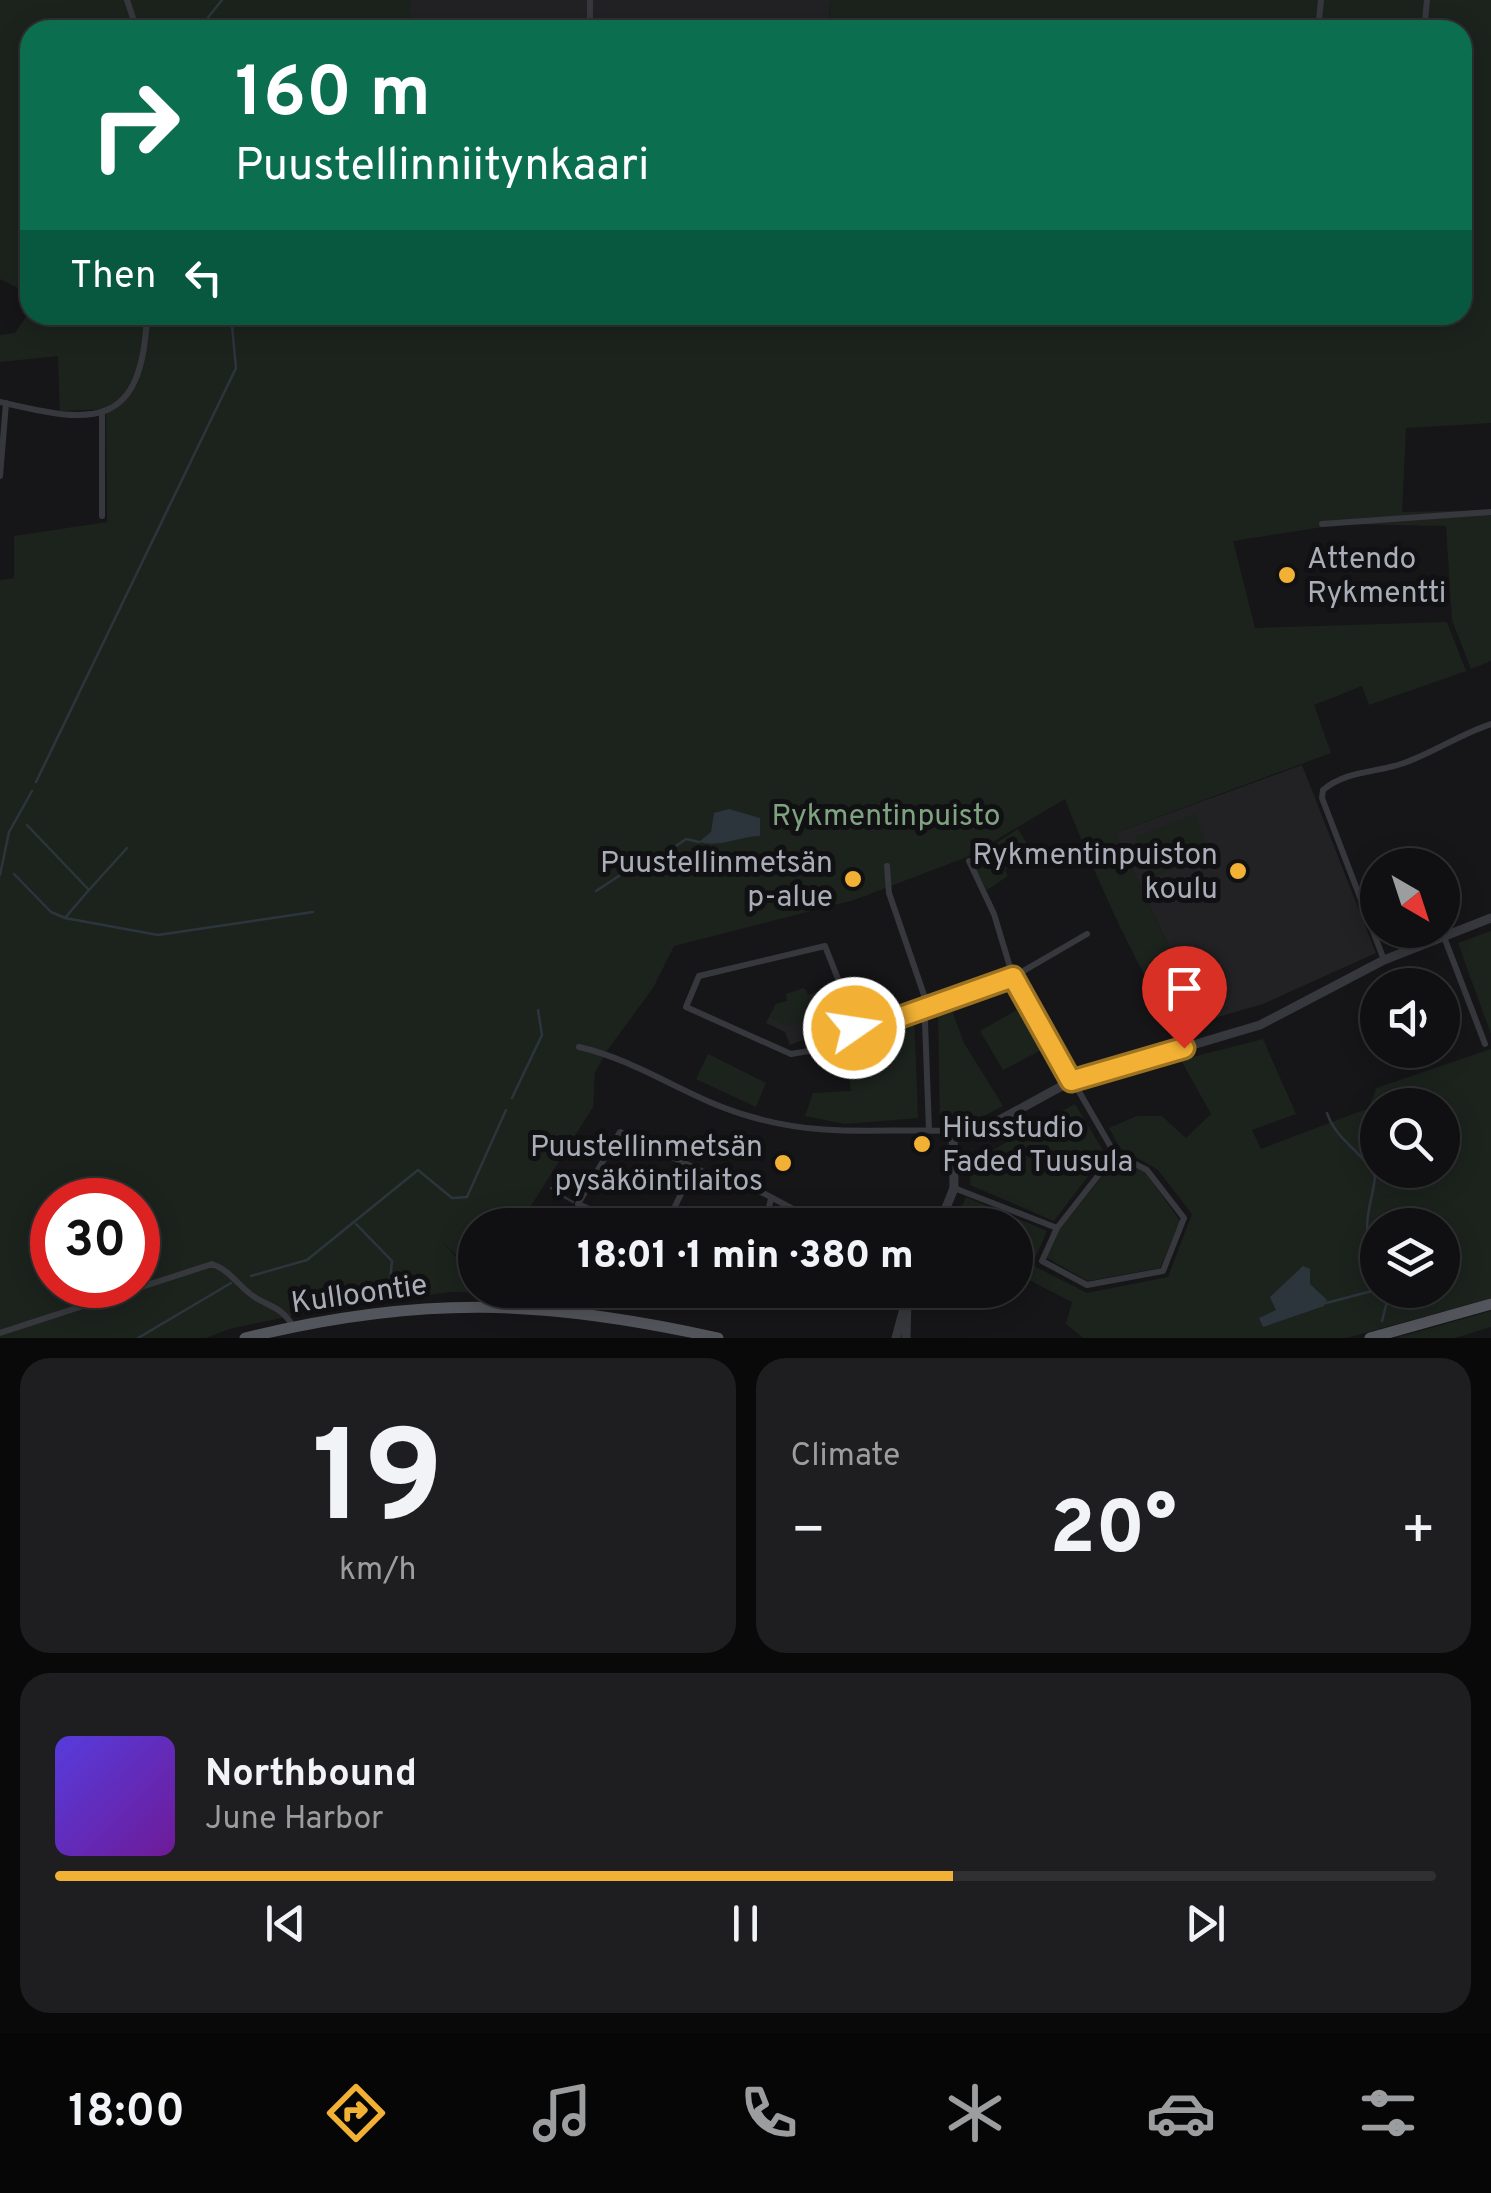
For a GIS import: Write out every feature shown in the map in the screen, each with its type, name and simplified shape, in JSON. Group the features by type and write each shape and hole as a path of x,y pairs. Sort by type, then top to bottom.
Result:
{"main road":[{"path":"1370,1338 1491,1304"},
{"name":"Kulloontie","path":"245,1338 294,1326 399,1310 525,1306 582,1310 718,1338"}],"street":[{"path":"0,476 3,403 69,416 102,413 130,394 142,364 146,325"},
{"path":"102,413 102,516"},
{"path":"1322,524 1491,512"},
{"path":"1384,960 1323,790 1367,769 1400,765 1430,754 1454,738 1491,724"},
{"path":"969,861 994,914 1013,977 1071,1081 1115,1154 1147,1170 1184,1218 1163,1271 1087,1285 1042,1261 1056,1228 1115,1154"},
{"path":"887,866 888,893 925,1008 929,1130"},
{"path":"1460,930 1491,918"},
{"path":"858,1032 825,946 699,976 686,1007 780,1051 809,1051 1013,977 1087,934"},
{"path":"579,1047 620,1056 749,1117 836,1134 984,1128 1071,1081 1276,1018 1414,948"},
{"path":"1449,948 1485,1044"},
{"path":"946,1208 954,1188 952,1131"},
{"path":"587,1208 578,1204 620,1132 789,1208"},
{"path":"674,1208 694,1167"},
{"path":"954,1188 1056,1228"},
{"path":"769,1208 771,1199"},
{"path":"0,1333 212,1264 223,1268 258,1300 284,1312 294,1326"},
{"path":"896,1338 903,1308"},
{"path":"906,1338 907,1308"}],"shaded area":[{"path":"411,0 830,0 829,20 411,20"},
{"name":"Rykmentinpuiston koulu","path":"1302,765 1360,912 1360,948 1374,948 1376,953 1263,1004 1204,1021 1115,833"},
{"path":"729,809 760,818 760,836 715,844 699,842 711,832 714,813"},
{"path":"832,988 840,1009 831,1029 790,1045 785,1032 766,1023 776,1004"},
{"path":"1303,1266 1310,1269 1310,1284 1327,1300 1324,1306 1263,1327 1259,1318 1276,1310 1270,1297"}],"green space":[{"path":"0,0 411,0 411,20 20,20 20,289 0,279"},
{"name":"Rykmentinpuisto","path":"830,0 1491,0 1491,423 1406,428 1402,512 1491,510 1491,661 1471,669 1452,620 1446,526 1342,524 1233,541 1255,628 1447,622 1466,671 1369,705 1362,686 1314,705 1331,753 1115,833 1204,1021 1194,1028 1196,1033 1180,1037 1163,1008 1117,921 1065,799 967,857 854,900 674,946 653,988 606,1052 595,1073 593,1107 530,1208 458,1208 458,1257 442,1241 458,1259 458,1292 329,1308 229,1329 206,1338 0,1338 0,580 14,578 14,536 107,522 106,409 60,411 58,356 0,362 0,335 15,333 20,325 1472,325 1472,20 829,20"},
{"path":"1195,814 1211,855 1151,878 1135,837"},
{"path":"1018,829 1033,853 1005,870 1008,876 987,890 970,860"},
{"path":"1491,931 1491,1034 1460,948 1460,942"},
{"path":"804,988 817,1008 812,1018 787,1027 770,1017 776,1004 787,1001 786,994"},
{"path":"1022,1007 1045,1048 1003,1070 980,1031"},
{"path":"951,1008 964,1043 1003,1106 980,1118 972,1115 940,1119 938,1012"},
{"path":"914,1019 918,1118 845,1124 805,1116 813,1093 851,1091 846,1043"},
{"path":"1263,1039 1296,1114 1252,1130 1261,1149 1360,1111 1360,1188 1460,1188 1460,1088 1376,1088 1435,1068 1460,1068 1460,1060 1491,1049 1491,1298 1460,1307 1460,1208 1360,1208 1360,1308 1455,1308 1347,1338 1083,1338 1066,1324 1072,1302 1033,1282 1033,1266 1087,1293 1168,1277 1192,1214 1158,1170 1120,1148 1109,1128 1137,1116 1162,1116 1186,1138 1211,1114 1181,1060"},
{"path":"708,1054 766,1083 756,1107 696,1079"},
{"path":"1075,1104 1105,1154 1054,1221 1033,1212 1033,1208 1024,1208 970,1185 971,1162 985,1163 993,1157 993,1150"},
{"path":"1116,1159 1146,1173 1180,1221 1160,1268 1088,1281 1047,1258 1060,1229"},
{"path":"966,1197 992,1208 961,1208"},
{"path":"1033,1225 1047,1231 1033,1263"},
{"path":"1491,1311 1491,1327 1455,1338 1395,1338"}],"waterway":[{"path":"206,20 222,0"},
{"path":"36,782 236,368 232,325"},
{"path":"0,875 9,832 32,791"},
{"path":"27,825 89,890 127,848"},
{"path":"596,891 625,872 650,864 686,839 699,842"},
{"path":"14,874 51,912 65,918 158,935 313,912"},
{"path":"65,918 88,891"},
{"path":"512,1098 542,1035 538,1010"},
{"path":"251,1276 307,1260 418,1170 452,1198 467,1197 506,1110"},
{"path":"1327,1113 1375,1177 1369,1208"},
{"path":"551,1188 556,1191"},
{"path":"564,1197 573,1202"},
{"path":"356,1224 392,1261 388,1302"},
{"path":"138,1338 231,1283"},
{"path":"1326,1303 1360,1294"},
{"path":"1382,1321 1385,1308"}],"place":[{"name":"Attendo Rykmentti","path":"1287,575"},
{"name":"Rykmentinpuiston koulu","path":"1238,871"},
{"name":"Puustellinmetsän p-alue","path":"853,879"},
{"name":"Hiusstudio Faded Tuusula","path":"922,1144"},
{"name":"Puustellinmetsän pysäköintilaitos","path":"783,1163"}],"route":[{"path":"854,1028 858,1032 1013,977 1071,1081 1184,1048"}]}
